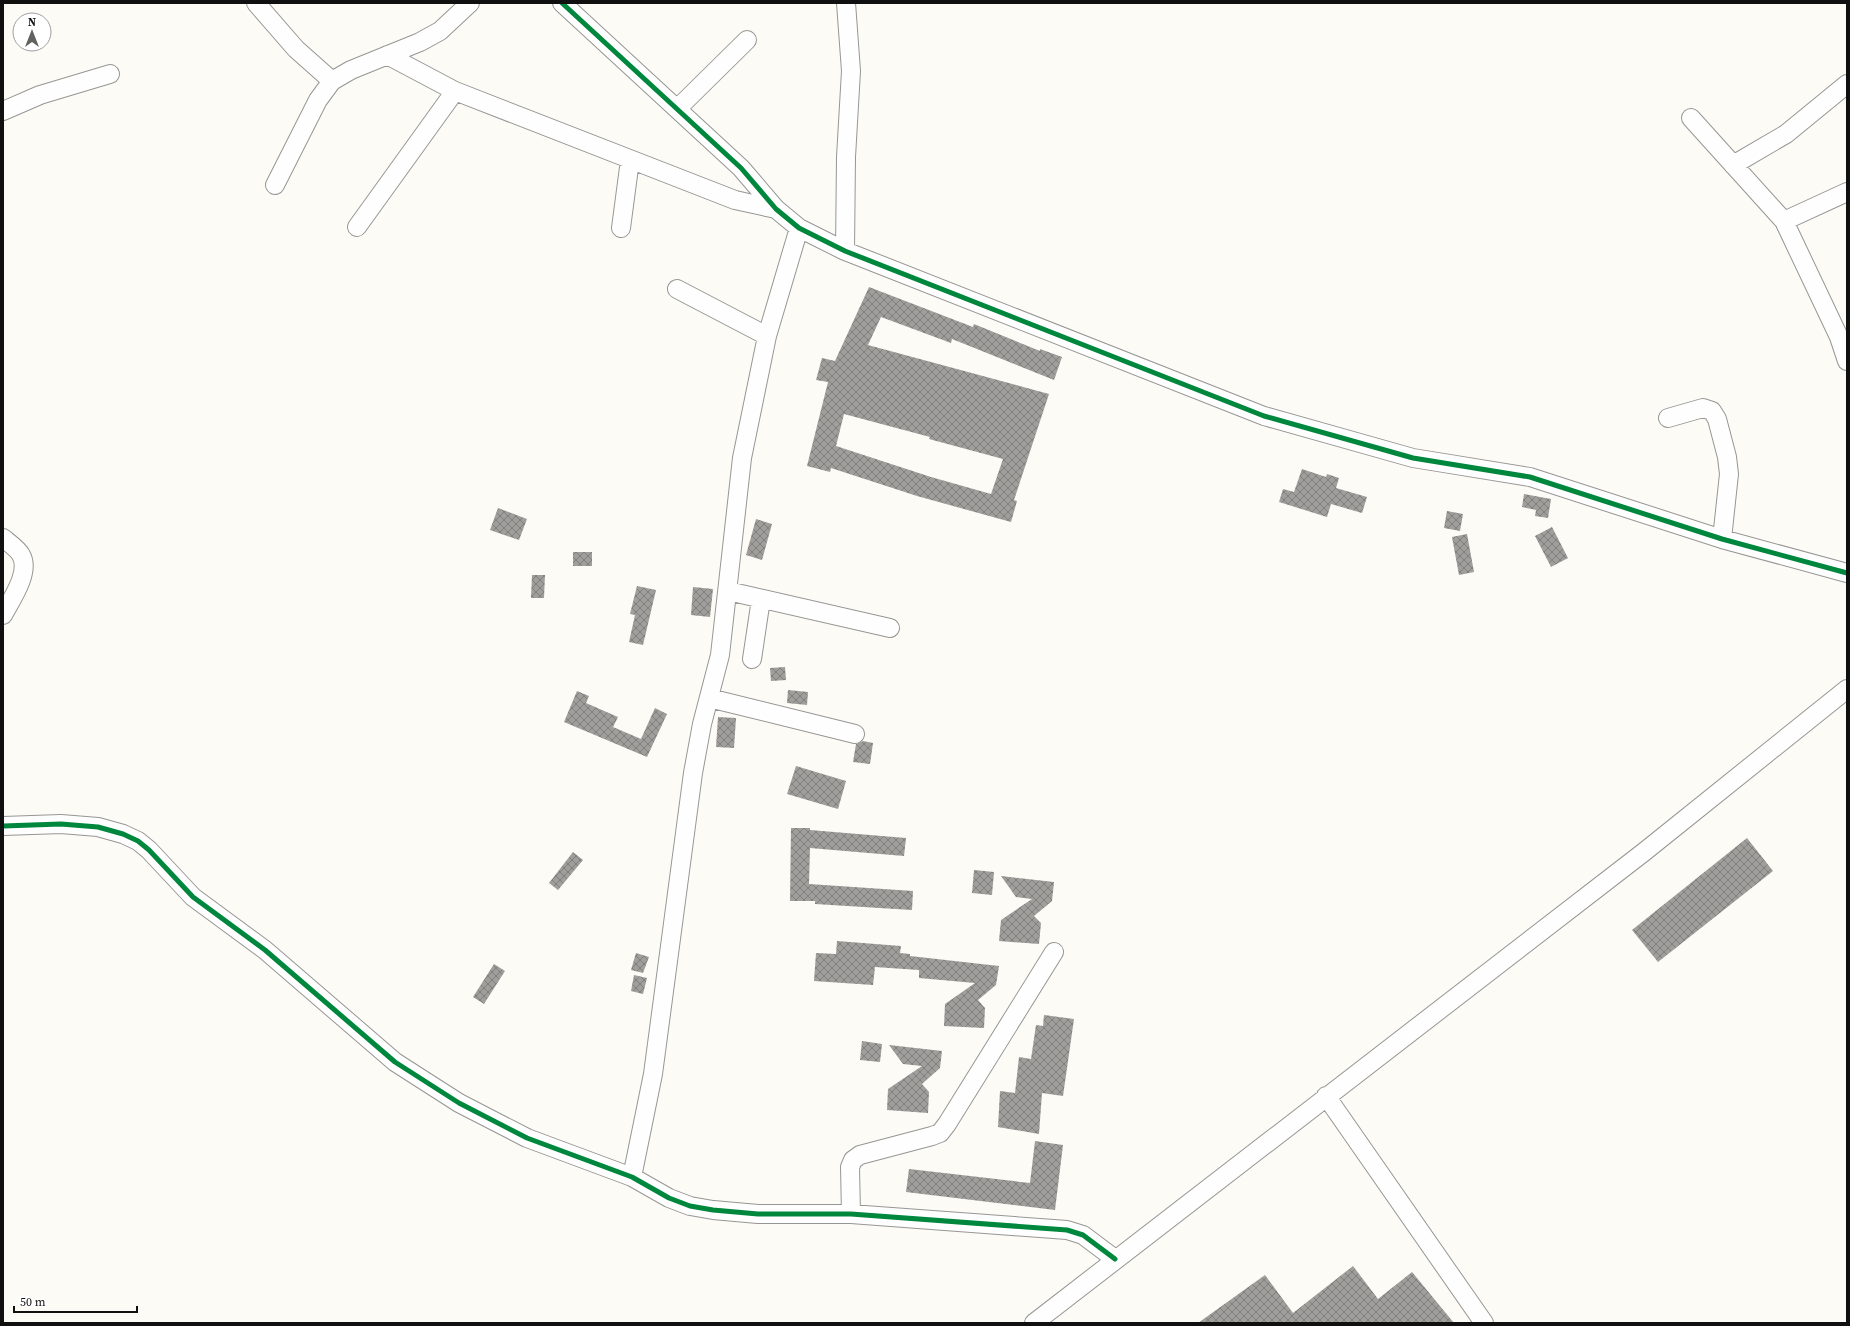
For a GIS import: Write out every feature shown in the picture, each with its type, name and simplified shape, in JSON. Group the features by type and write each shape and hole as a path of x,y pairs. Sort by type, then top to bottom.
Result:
{"street":[{"path":"256,3 296,49 332,81"},
{"path":"275,185 318,100 332,81 351,70 440,31 470,3"},
{"path":"562,3 741,168 776,209 799,228 845,251 1264,416 1413,458 1530,477 1722,539 1847,573"},
{"path":"845,251 846,157 851,71 846,3"},
{"path":"677,109 747,40"},
{"path":"387,55 455,91 735,200 776,209"},
{"path":"3,111 40,95 110,74"},
{"path":"1733,165 1786,134 1847,84"},
{"path":"357,227 455,91"},
{"path":"1691,118 1784,221 1839,337 1847,362"},
{"path":"621,228 630,160"},
{"path":"1784,221 1847,192"},
{"path":"632,1177 653,1074 693,773 720,655 742,458 767,336 799,228"},
{"path":"677,289 767,336"},
{"path":"1668,418 1703,408 1712,412 1717,419 1726,450 1729,474 1722,539"},
{"path":"3,538 21,555 25,565 24,573 3,616"},
{"path":"728,591 890,628"},
{"path":"752,659 760,599"},
{"path":"1034,1323 1326,1096 1644,852 1847,690"},
{"path":"709,698 855,734"},
{"path":"3,826 60,824 98,827 123,834 138,841 149,850 193,897 265,950 395,1062 459,1103 527,1138 632,1177 669,1198 690,1206 713,1210 758,1214 851,1214 1067,1230 1083,1235 1115,1259"},
{"path":"851,1214 850,1167 853,1160 860,1155 940,1133 1054,952"},
{"path":"1326,1096 1484,1323"}],"building":[{"path":"869,287 973,327 974,324 1040,351 1040,349 1062,357 1054,380 952,339 951,343 881,317 868,345 1049,394 1014,500 1017,501 1011,522 917,496 831,468 830,472 807,466 828,382 816,380 822,358 835,361","holes":["844,414 930,437 929,439 1003,459 991,494 931,477 836,446"]},
{"path":"1302,469 1326,477 1327,474 1339,478 1336,488 1367,497 1362,513 1331,504 1327,517 1279,502 1283,489 1294,492"},
{"path":"1524,494 1551,499 1548,518 1535,516 1536,510 1522,507"},
{"path":"498,508 527,519 519,540 490,530"},
{"path":"1447,511 1463,514 1460,531 1444,528"},
{"path":"756,519 772,524 762,560 746,555"},
{"path":"1552,527 1568,558 1551,567 1535,536"},
{"path":"1467,534 1474,572 1459,575 1452,537"},
{"path":"573,552 592,552 592,566 573,566"},
{"path":"532,575 545,575 544,598 531,598"},
{"path":"637,586 656,590 643,645 629,642 635,615 630,614"},
{"path":"693,587 713,589 710,617 691,615"},
{"path":"785,667 786,680 771,681 770,668"},
{"path":"788,690 808,692 807,705 787,703"},
{"path":"577,691 589,696 586,703 618,717 613,727 641,739 655,708 667,714 647,757 564,722"},
{"path":"718,717 736,718 734,748 716,747"},
{"path":"863,741 873,743 870,764 853,762 856,744"},
{"path":"796,766 846,781 838,809 787,794"},
{"path":"791,828 810,828 810,830 906,838 904,856 810,848 809,884 913,891 912,910 815,904 815,901 790,901"},
{"path":"1747,838 1773,871 1658,962 1632,930"},
{"path":"573,852 583,860 558,890 549,883"},
{"path":"974,870 994,872 992,895 972,893"},
{"path":"1001,876 1054,882 1052,901 1034,916 1041,923 1039,944 999,941 1001,920 1032,899 1016,897"},
{"path":"837,941 901,946 900,953 910,954 910,956 999,966 996,985 978,1000 985,1008 984,1028 944,1026 945,1004 975,983 919,978 919,970 875,967 873,985 814,981 816,953 836,954"},
{"path":"636,953 649,957 643,973 631,970"},
{"path":"494,964 505,971 484,1004 473,997"},
{"path":"634,975 647,978 643,994 631,991"},
{"path":"1044,1015 1074,1019 1063,1096 1042,1093 1039,1134 998,1127 1000,1091 1015,1093 1019,1057 1031,1059 1036,1025 1043,1026"},
{"path":"862,1041 882,1044 880,1062 860,1060"},
{"path":"889,1045 942,1051 940,1068 922,1084 929,1092 928,1113 887,1110 888,1089 922,1066 903,1064"},
{"path":"1035,1141 1063,1145 1055,1210 906,1192 909,1169 1030,1183"},
{"path":"1353,1266 1378,1299 1412,1272 1454,1323 1198,1323 1265,1275 1293,1313"}],"cycle path":[{"path":"562,3 741,168 776,209 799,228 845,251 1264,416 1413,458 1530,477 1722,539 1847,573"},
{"path":"3,826 61,824 98,827 123,834 138,841 149,850 193,897 265,950 395,1062 459,1103 527,1138 632,1177 669,1198 690,1206 713,1210 758,1214 851,1214 1067,1230 1083,1235 1115,1259"}]}
